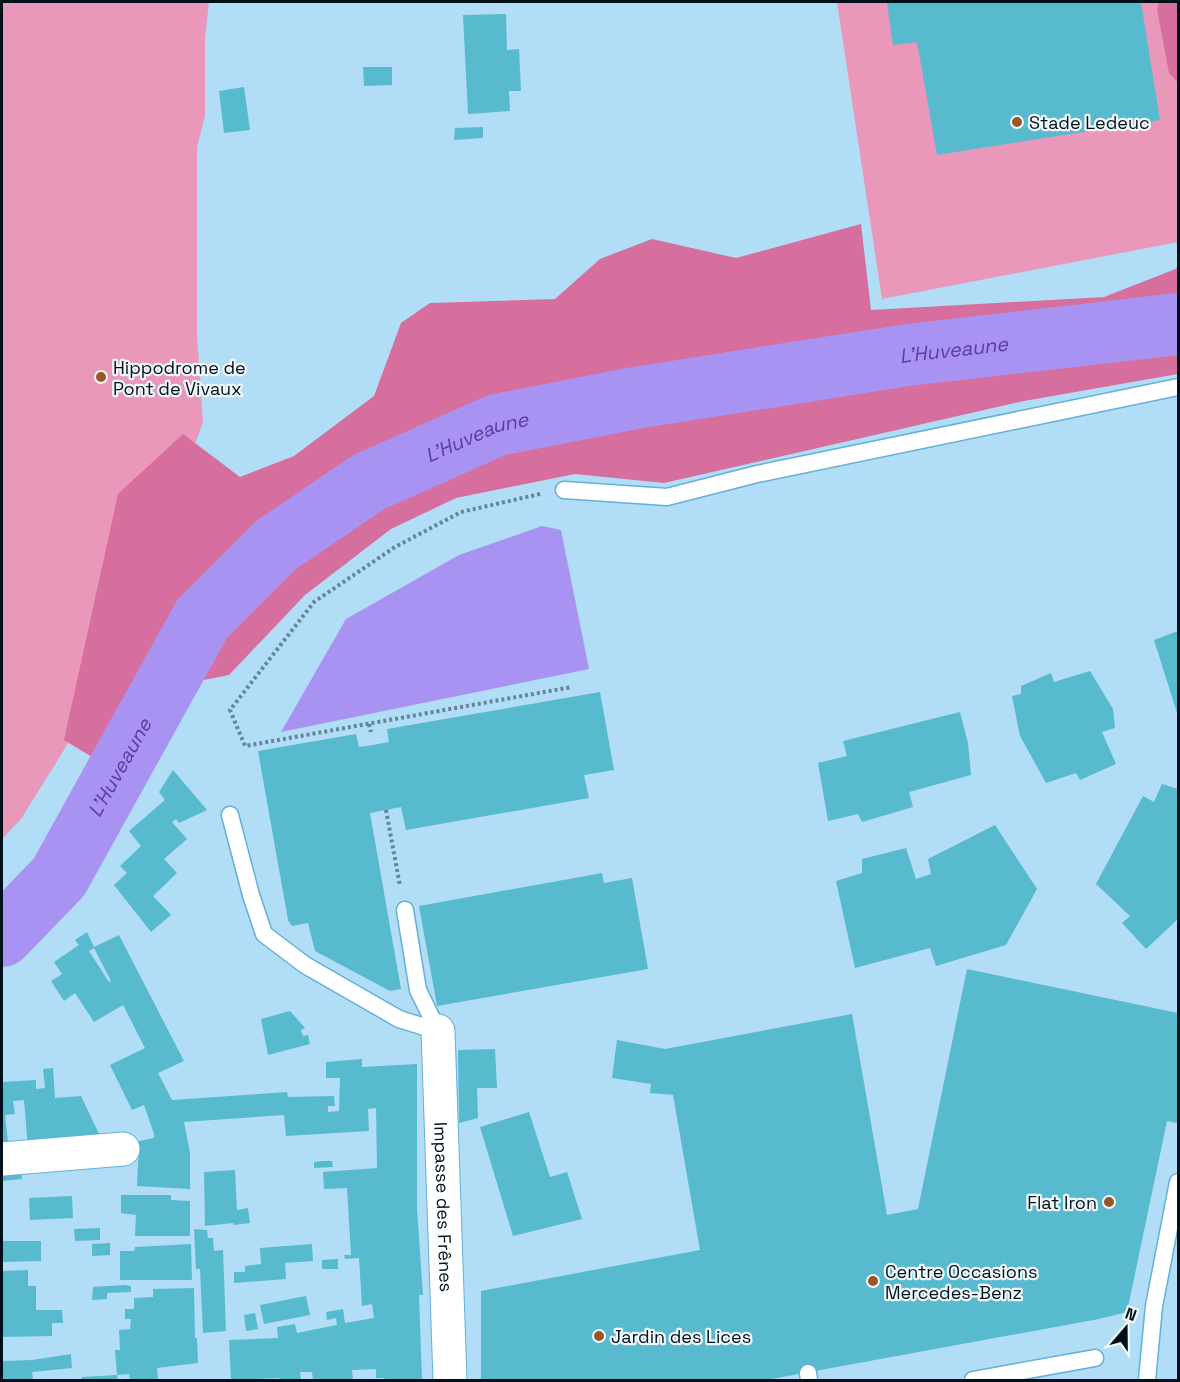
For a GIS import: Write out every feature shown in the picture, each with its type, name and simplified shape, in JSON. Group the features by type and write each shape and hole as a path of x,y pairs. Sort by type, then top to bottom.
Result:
{"street":[{"name":"Impasse des Frênes","path":"438,1031 450,1380"},
{"path":"2,1159 123,1149"}],"lane":[{"path":"564,490 667,497 758,474 1179,387"},
{"path":"230,815 264,934 305,965 399,1019 438,1031"},
{"path":"405,910 418,990 438,1031"},
{"path":"1147,1380 1154,1306 1179,1182"},
{"path":"973,1380 1013,1377 1095,1358"}],"path":[{"path":"564,490 461,512 395,547 314,602 230,710 245,746 572,687"},
{"path":"369,724 371,732"},
{"path":"386,810 405,910"}],"shaded area":[{"name":"Hippodrome de Pont de Vivaux","path":"2,2 209,2 205,38 205,116 197,147 197,333 203,422 122,643 64,750 21,819 2,839"},
{"name":"Stade Ledeuc","path":"837,2 1178,2 1178,242 882,299"},
{"path":"1159,2 1178,2 1178,83 1169,73 1157,9"},
{"path":"861,224 871,310 1104,297 1178,268 1178,374 1024,401 664,483 575,474 456,498 391,529 305,595 229,675 143,692 92,757 64,740 118,494 183,434 240,477 294,456 374,396 401,323 430,303 555,299 600,259 652,239 736,258"},
{"path":"542,526 561,530 589,669 281,732 346,619 459,555"}],"building":[{"path":"1141,2 1160,120 937,155 917,42 893,45 887,3"},
{"path":"506,14 507,50 519,49 521,91 509,91 510,111 468,114 463,15"},
{"path":"363,67 392,67 392,85 364,86"},
{"path":"244,87 250,130 224,133 219,91"},
{"path":"483,127 483,138 454,140 455,128"},
{"path":"1178,631 1178,716 1154,640"},
{"path":"1090,671 1113,709 1115,728 1102,732 1116,764 1080,780 1076,773 1046,783 1020,736 1012,696 1021,694 1021,686 1051,673 1054,682"},
{"path":"600,692 614,770 584,775 589,798 406,830 401,807 370,813 401,989 390,991 315,951 308,923 292,926 288,920 258,751 356,734 359,747 373,745 389,742 387,729"},
{"path":"960,712 968,743 971,775 909,792 913,807 862,822 858,814 828,821 818,763 847,756 843,741"},
{"path":"173,770 207,810 179,823 176,819 172,822 187,839 164,859 177,873 153,896 171,915 151,932 114,885 127,873 120,866 141,846 129,831 165,800 159,792"},
{"path":"1162,784 1178,789 1178,919 1146,949 1122,923 1130,916 1096,884 1143,796 1154,802"},
{"path":"995,825 1037,889 1006,945 936,966 930,948 855,968 836,881 862,873 862,859 906,848 916,879 931,874 928,859"},
{"path":"602,873 604,883 632,878 648,969 437,1006 419,906"},
{"path":"87,932 94,947 119,935 184,1061 158,1073 172,1100 287,1092 288,1097 334,1096 335,1106 328,1106 328,1112 339,1111 340,1078 326,1078 326,1062 362,1059 362,1067 417,1064 417,1209 423,1295 419,1295 422,1380 376,1378 376,1369 352,1370 353,1380 313,1380 312,1372 300,1372 301,1380 280,1380 279,1378 231,1380 229,1340 278,1338 277,1327 295,1324 297,1333 337,1325 336,1318 327,1320 326,1312 343,1309 345,1323 374,1318 372,1304 362,1306 359,1258 345,1259 344,1255 351,1255 347,1188 324,1189 323,1172 377,1168 376,1108 368,1109 369,1131 286,1136 284,1115 184,1122 190,1153 190,1189 137,1186 139,1141 154,1138 154,1134 144,1105 132,1110 110,1065 145,1048 123,1005 94,1022 75,993 64,1001 51,981 62,974 54,962 79,945 75,940","holes":["94,948 111,981 109,982 89,951"]},
{"path":"967,969 1178,1013 1178,1123 1167,1121 1127,1312 766,1380 481,1380 481,1291 700,1250 673,1095 650,1093 651,1084 612,1078 617,1040 665,1049 852,1014 887,1215 918,1209"},
{"path":"290,1011 305,1028 301,1030 303,1036 308,1035 310,1044 268,1055 261,1019"},
{"path":"495,1049 497,1088 477,1088 478,1118 459,1123 458,1050"},
{"path":"53,1068 55,1098 81,1096 101,1138 28,1149 24,1100 13,1101 15,1114 5,1115 9,1151 2,1151 2,1082 36,1080 36,1089 45,1088 43,1069"},
{"path":"529,1112 550,1177 567,1172 582,1219 513,1236 480,1127"},
{"path":"332,1161 333,1167 314,1168 314,1162"},
{"path":"21,1165 22,1179 2,1181 2,1168"},
{"path":"235,1170 237,1210 248,1208 250,1223 205,1226 204,1172"},
{"path":"121,1195 171,1195 171,1200 190,1201 190,1236 135,1236 136,1215 121,1213"},
{"path":"72,1196 73,1218 30,1220 29,1198"},
{"path":"100,1228 100,1240 75,1241 74,1229"},
{"path":"194,1229 207,1230 208,1238 213,1238 214,1251 223,1250 226,1331 203,1333 200,1269 196,1269"},
{"path":"2,1241 41,1241 41,1261 2,1262"},
{"path":"110,1243 110,1255 92,1256 92,1244"},
{"path":"191,1244 192,1280 120,1280 120,1251 134,1251 135,1247"},
{"path":"312,1244 313,1261 285,1263 286,1279 234,1283 234,1272 245,1272 245,1266 261,1264 260,1248"},
{"path":"338,1259 338,1269 322,1269 322,1260"},
{"path":"28,1270 28,1286 36,1286 36,1310 62,1310 63,1323 52,1323 52,1336 2,1337 2,1271"},
{"path":"131,1286 131,1292 107,1293 107,1299 92,1300 93,1287"},
{"path":"194,1288 198,1363 157,1368 158,1380 130,1380 129,1374 117,1375 115,1350 120,1350 119,1330 130,1329 131,1319 125,1319 125,1309 134,1309 134,1298 153,1297 153,1289"},
{"path":"306,1296 310,1315 264,1324 260,1305"},
{"path":"255,1313 258,1329 246,1331 244,1315"},
{"path":"71,1354 72,1368 32,1372 33,1380 2,1380 2,1361 32,1360"},
{"path":"117,1375 118,1380 82,1380 82,1377"}],"waterway":[{"name":"L'Huveaune","path":"2,936 59,877 202,619 276,545 369,482 497,425 635,398 908,355 1178,324"}],"place":[{"name":"Stade Ledeuc","path":"1017,122"},
{"name":"Hippodrome de Pont de Vivaux","path":"101,377"},
{"name":"Flat Iron","path":"1109,1202"},
{"name":"Centre Occasions Mercedes-Benz","path":"873,1281"},
{"name":"Jardin des Lices","path":"599,1336"}]}
